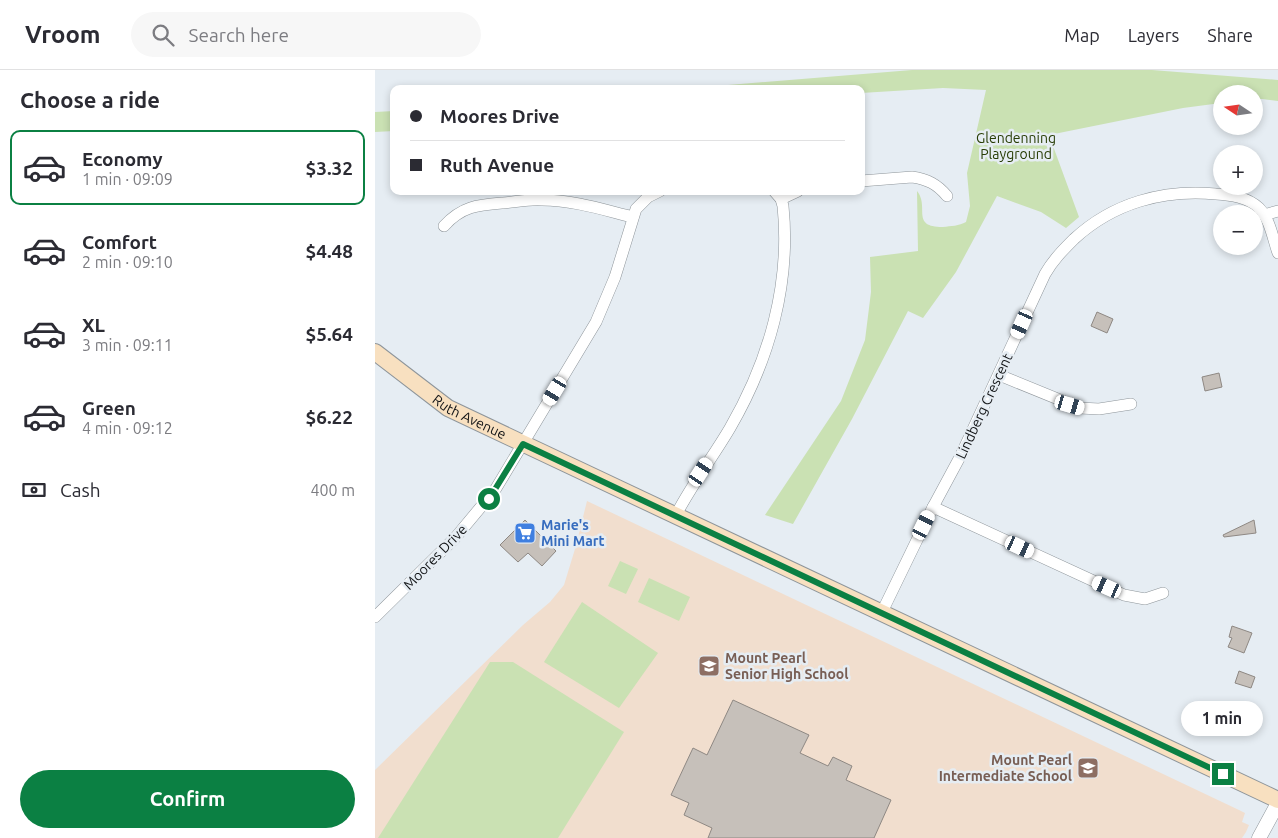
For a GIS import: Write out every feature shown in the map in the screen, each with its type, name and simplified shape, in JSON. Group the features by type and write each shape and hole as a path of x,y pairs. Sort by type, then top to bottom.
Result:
{"main road":[{"name":"Ruth Avenue","path":"375,352 448,408 882,612 1278,802"}],"street":[{"path":"865,181 920,178 936,185 947,196"},
{"name":"Lindberg Crescent","path":"882,612 933,507 961,455 1050,265 1082,232 1107,214 1132,203 1159,196 1203,193 1241,198 1259,207 1264,215"},
{"path":"444,226 456,215 475,206 535,200 567,202 633,217 636,209 651,195"},
{"path":"676,515 687,494 741,408 766,352 777,309 784,268 785,237 777,195"},
{"path":"1278,211 1264,215 1278,253"},
{"name":"Moores Drive","path":"375,617 433,560 479,511 495,490 580,350 599,315 615,277 633,217"},
{"path":"999,375 1080,408 1099,409 1131,404"},
{"path":"933,507 1124,595 1145,599 1163,593"},
{"path":"1259,838 1278,802"}],"shaded area":[{"name":"Mount Pearl Senior High School","path":"587,501 1245,813 1242,822 1249,825 1246,832 1242,838 375,838 375,770 523,625 550,602 564,585"}],"green space":[{"name":"Glendenning Playground","path":"912,70 1152,70 1278,80 1278,101 1263,99 1263,85 1213,85 1213,104 1183,108 1049,135 1079,217 1066,228 1041,212 997,196 956,272 923,318 908,311 852,419 793,524 765,515 841,401 865,340 871,292 870,257 918,251 917,191 922,203 924,220 927,224 933,226 943,227 966,222 970,206 967,173 986,90 943,88 865,93 865,85 729,85"},
{"path":"390,111 390,131 375,132 375,112"},
{"path":"620,561 638,569 626,594 608,586"},
{"path":"649,578 690,597 679,621 638,602"},
{"path":"582,602 658,653 619,708 544,662"},
{"path":"490,662 513,662 624,732 558,838 378,838"}],"building":[{"path":"1097,312 1113,319 1107,333 1091,326"},
{"path":"1219,373 1222,387 1205,391 1202,377"},
{"name":"Marie's Mini Mart","path":"525,520 556,551 542,566 528,553 518,562 500,545"},
{"path":"1254,520 1256,533 1224,537 1223,535"},
{"path":"1232,626 1252,633 1244,653 1228,647 1232,638 1229,637"},
{"path":"1239,671 1255,677 1251,688 1235,683"},
{"name":"Mount Pearl Senior High School","path":"733,700 809,735 800,753 828,766 833,757 852,766 846,780 891,800 874,838 708,838 712,828 684,815 689,803 671,795 693,748 707,755"},
{"path":"1219,712 1237,720 1232,730 1214,722"}],"place":[{"name":"Marie's Mini Mart","path":"525,533"},
{"name":"Mount Pearl Senior High School","path":"709,666"},
{"name":"Mount Pearl Intermediate School","path":"1088,768"}],"route":[{"path":"489,499 523,444 1223,774"}]}
